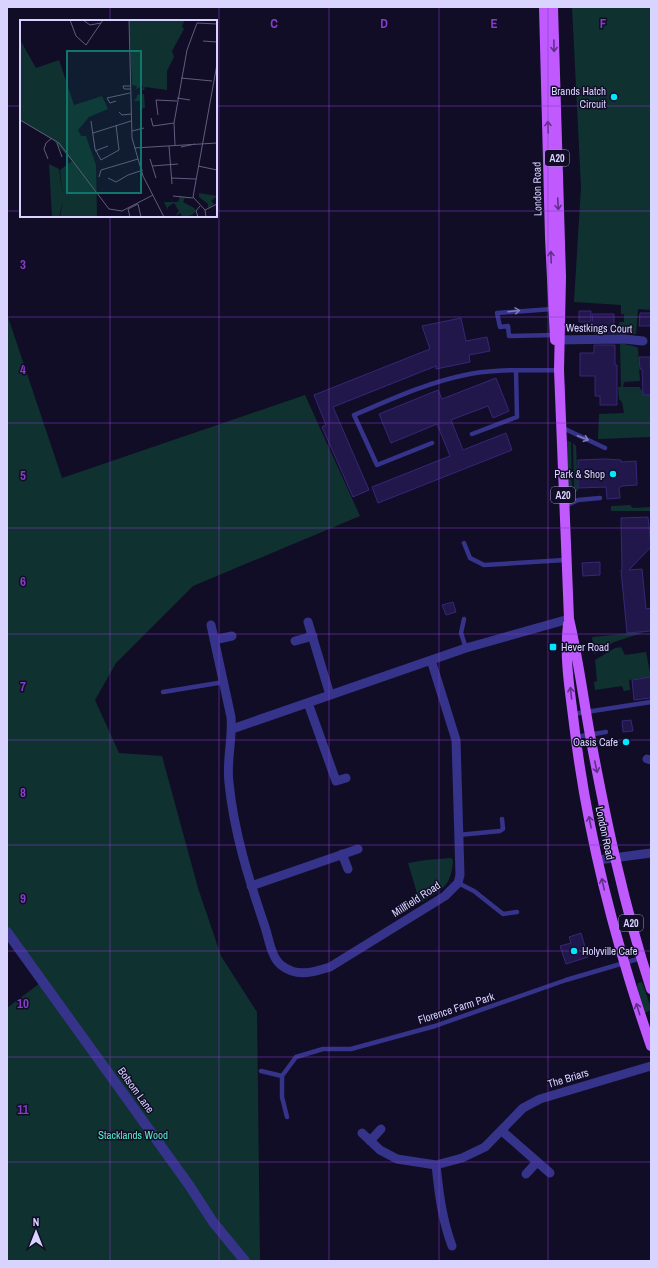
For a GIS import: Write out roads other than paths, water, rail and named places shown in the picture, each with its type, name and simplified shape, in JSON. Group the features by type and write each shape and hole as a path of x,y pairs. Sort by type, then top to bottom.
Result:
{"main road":[{"name":"London Road","path":"544,7 569,619 566,646 573,714 598,860 624,963 651,1046"},
{"name":"London Road","path":"553,7 557,309"},
{"name":"London Road","path":"569,619 575,644 590,734 616,857 631,924 651,989"}],"street":[{"name":"Westkings Court","path":"558,337 643,341"},
{"path":"232,729 466,648 569,619"},
{"path":"308,622 330,695"},
{"name":"Millfield Road","path":"212,625 232,729 228,756 229,783 238,836 251,886 275,959 288,970 309,973 330,966 445,896 458,883"},
{"path":"214,640 232,636"},
{"path":"296,641 312,636"},
{"path":"431,660 456,740 460,875 458,883"},
{"path":"308,703 336,781 346,778"},
{"path":"251,886 358,849"},
{"path":"598,860 651,853"},
{"path":"342,854 348,869"},
{"name":"Botsom Lane","path":"7,932 189,1185 213,1222 245,1261"},
{"name":"The Briars","path":"362,1133 380,1150 397,1159 436,1165 462,1158 486,1146 523,1108 540,1099 651,1066"},
{"path":"370,1141 381,1130"},
{"path":"502,1131 550,1172"},
{"path":"526,1174 537,1162"},
{"path":"436,1165 439,1200 444,1223 452,1246"}],"lane":[{"path":"557,309 497,313 500,328 508,326 509,336 558,337"},
{"path":"432,443 377,465 354,415 431,384 466,374 490,371 559,370"},
{"path":"472,434 517,417 516,371"},
{"path":"561,428 605,448"},
{"path":"564,507 578,500 600,498"},
{"path":"464,543 470,558 484,565 566,560"},
{"path":"464,619 461,633 466,648"},
{"path":"163,692 224,682"},
{"path":"573,714 651,702"},
{"path":"576,737 606,732"},
{"path":"458,836 500,831 503,829 502,819"},
{"path":"458,883 474,891 503,914 517,912"},
{"name":"Florence Farm Park","path":"282,1076 296,1057 323,1049 351,1049 435,1026 566,980 641,958"},
{"path":"261,1071 282,1076 282,1097 286,1117"}],"place":[{"name":"Brands Hatch Circuit","path":"614,97"},
{"name":"Park & Shop","path":"613,474"},
{"name":"Hever Road","path":"553,647"},
{"name":"Oasis Cafe","path":"626,742"},
{"name":"Holyville Cafe","path":"574,951"}],"park label":[{"name":"Stacklands Wood","path":"133,1135"}]}
